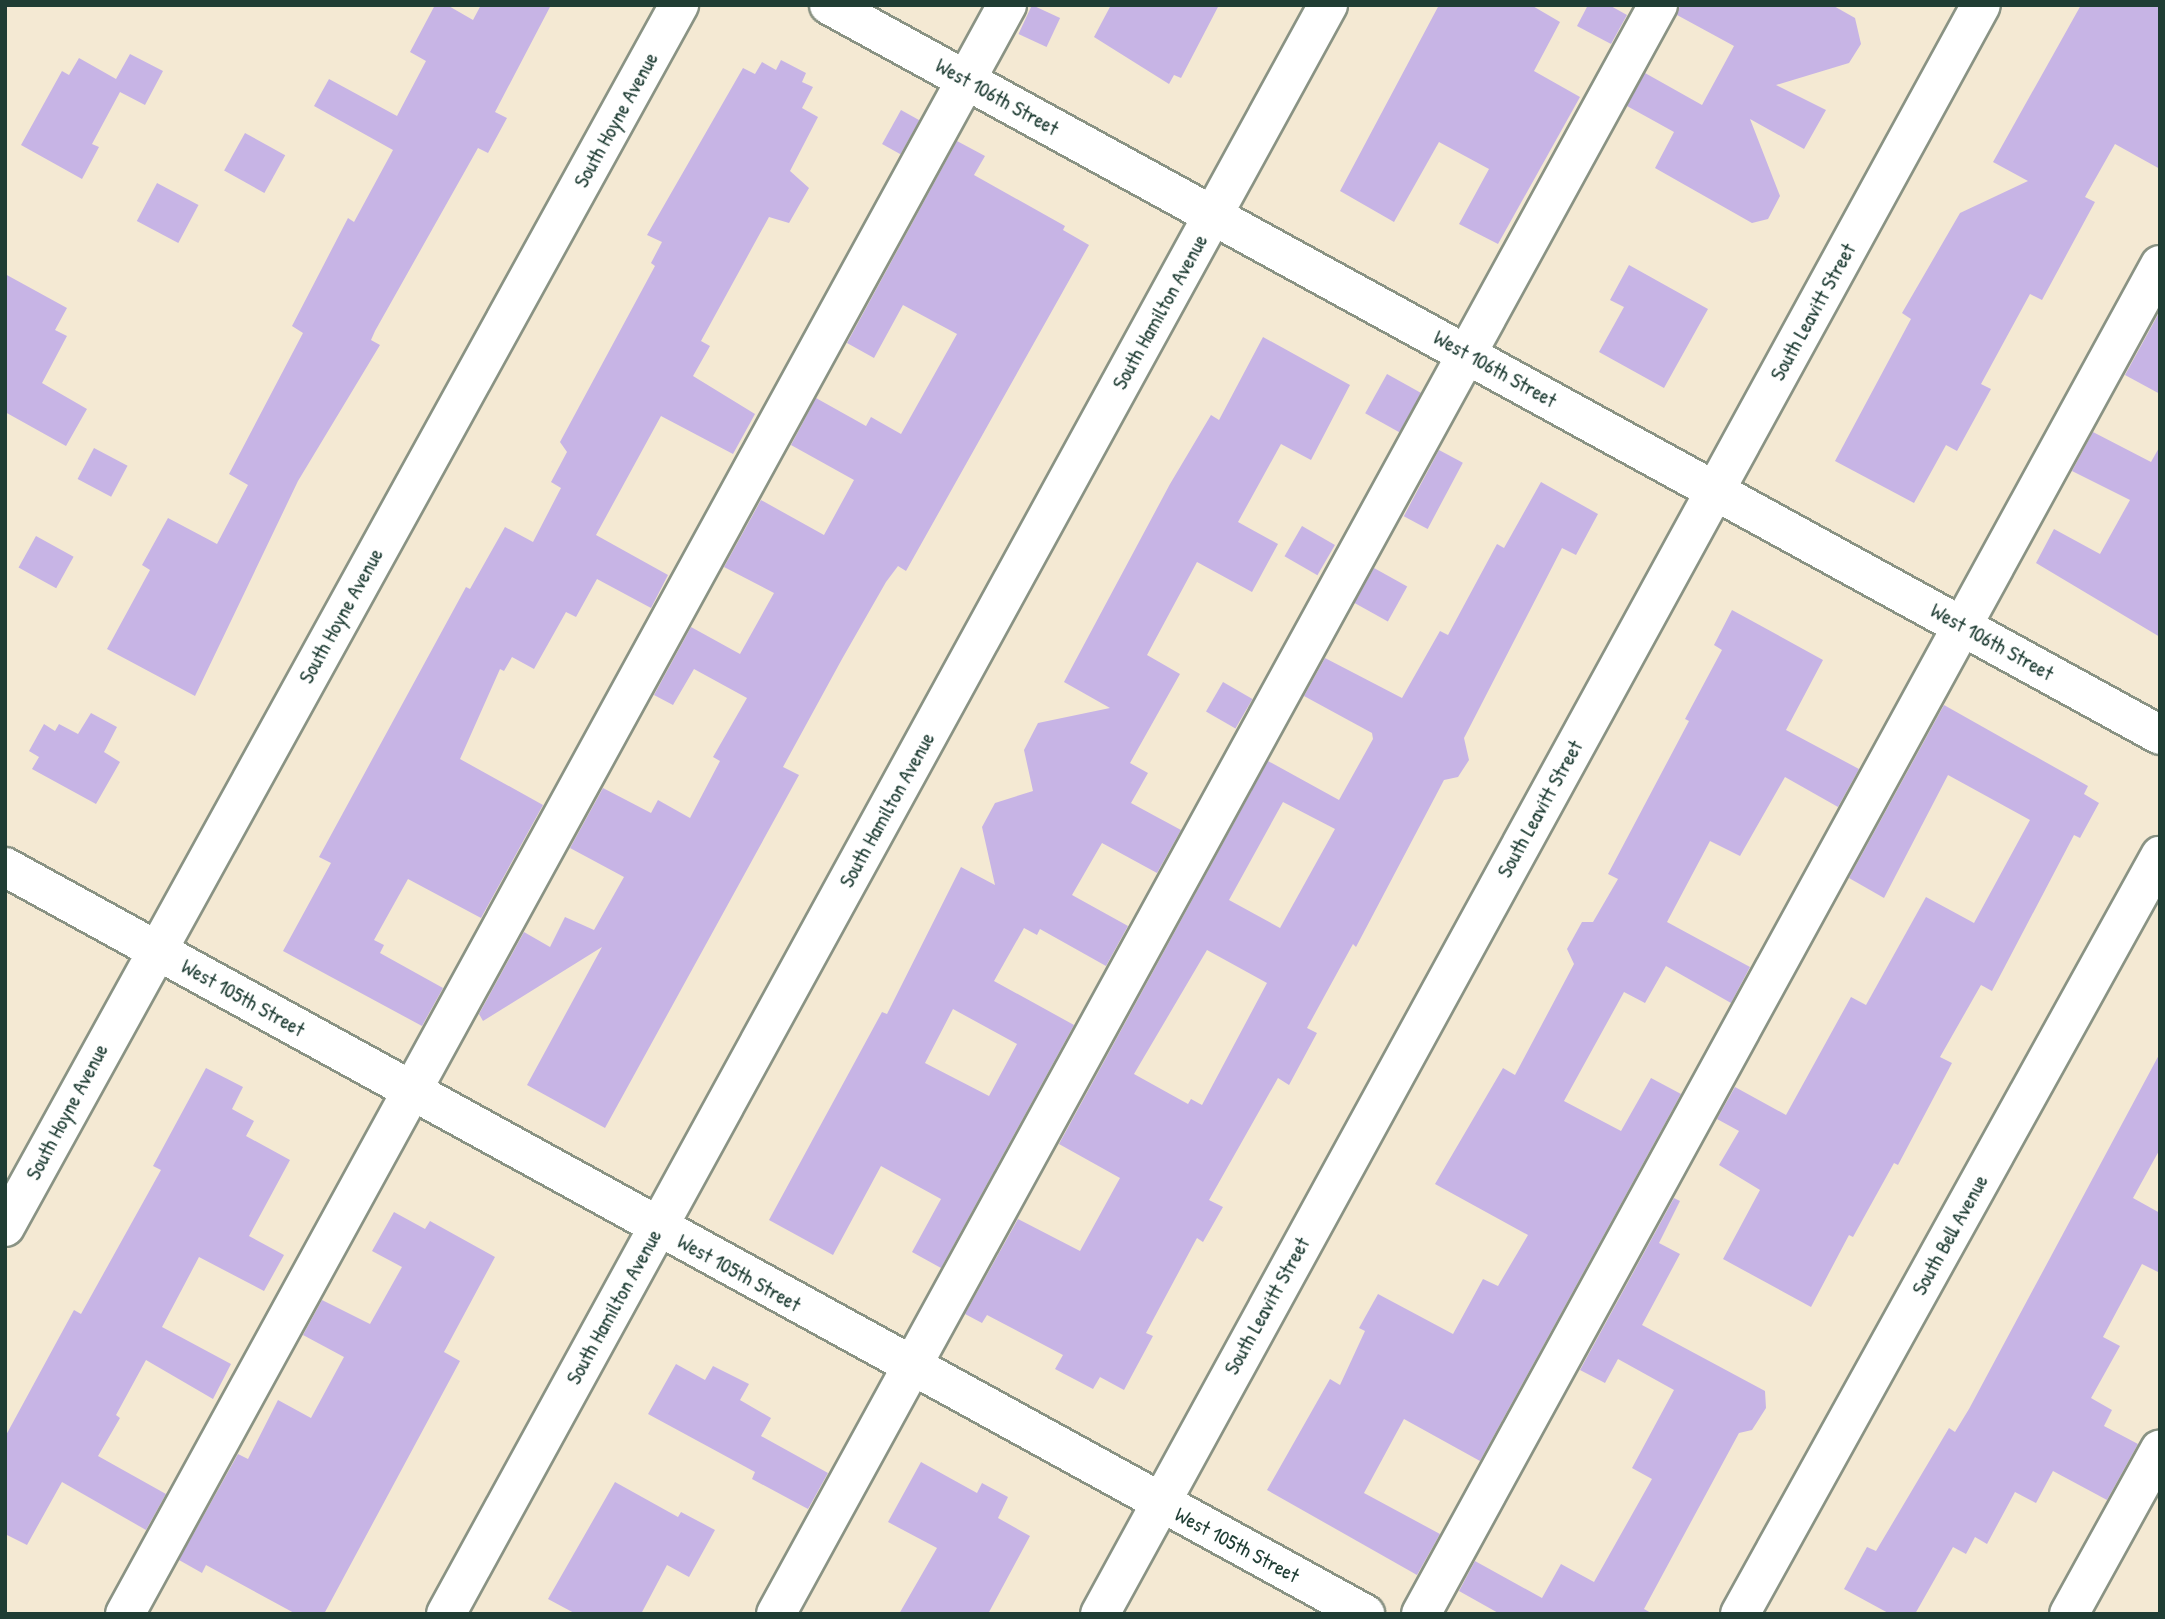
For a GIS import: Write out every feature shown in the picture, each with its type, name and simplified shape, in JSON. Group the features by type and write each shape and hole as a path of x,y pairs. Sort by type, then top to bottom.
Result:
{"street":[{"name":"South Hoyne Avenue","path":"5,1227 679,5"},
{"name":"West 106th Street","path":"829,5 2160,735"},
{"path":"125,1614 1007,5"},
{"name":"South Hamilton Avenue","path":"446,1614 1328,5"},
{"path":"776,1614 1658,5"},
{"name":"South Leavitt Street","path":"1100,1614 1981,5"},
{"path":"1421,1614 2160,265"},
{"name":"South Bell Avenue","path":"1740,1614 2160,856"},
{"name":"West 105th Street","path":"5,867 657,1228 1365,1614"},
{"path":"2069,1614 2160,1449"}],"building":[{"path":"435,5 447,5 473,20 481,5 551,5 495,112 507,118 488,153 478,148 375,331 371,340 380,345 298,481 195,696 107,649 150,570 142,565 168,518 217,544 248,485 229,474 303,333 292,326 348,218 354,222 393,150 314,106 329,79 397,116 426,61 410,52"},
{"path":"1032,5 1060,18 1047,47 1018,34"},
{"path":"1111,5 1219,5 1181,78 1174,75 1169,84 1094,37"},
{"path":"1439,5 1531,5 1560,22 1534,71 1580,97 1498,244 1459,224 1489,169 1439,142 1394,222 1340,191"},
{"path":"1588,5 1609,5 1627,15 1611,44 1577,26"},
{"path":"1680,5 1832,5 1855,18 1861,44 1849,63 1776,85 1826,110 1804,149 1750,119 1780,196 1768,219 1752,223 1655,168 1674,132 1627,106 1645,73 1702,105 1734,46 1677,15"},
{"path":"2081,5 2160,5 2160,169 2115,144 2085,197 2095,202 2042,300 2030,294 1981,384 1991,389 1957,451 1946,445 1914,503 1835,461 1911,319 1902,313 1960,213 2028,181 1993,162"},
{"path":"130,54 163,71 145,105 120,92 92,144 99,147 82,179 21,145 62,71 69,75 79,58 116,79"},
{"path":"781,60 806,73 802,82 813,87 802,108 818,117 790,171 809,188 789,223 769,217 701,341 710,346 693,376 755,414 733,454 661,416 596,535 668,575 651,608 597,579 576,617 566,612 534,669 512,657 504,671 500,669 460,759 543,805 481,918 408,879 374,940 384,945 380,953 443,988 422,1026 283,951 331,863 319,857 466,587 470,589 505,527 533,542 561,488 551,482 567,452 560,442 655,266 651,263 662,242 647,235 743,68 755,74 762,62 776,70"},
{"path":"901,110 919,120 900,154 882,144"},
{"path":"245,133 285,155 264,193 224,171"},
{"path":"957,141 985,156 974,175 1065,226 1063,230 1089,245 906,571 898,566 886,582 842,659 783,767 799,775 605,1128 527,1085 602,947 483,1021 479,1014 524,932 550,947 565,917 594,930 624,877 570,848 603,788 651,813 658,800 690,818 720,761 713,757 747,698 694,669 673,705 654,695 691,627 740,654 774,593 724,567 761,500 824,535 854,480 791,445 816,398 866,426 871,417 901,434 957,334 903,305 874,358 847,343"},
{"path":"157,183 198,205 178,243 137,221"},
{"path":"1629,265 1708,309 1664,388 1599,352 1624,307 1610,300"},
{"path":"5,274 67,308 55,330 67,336 42,383 87,409 66,446 5,412"},
{"path":"2160,311 2160,394 2125,375"},
{"path":"1263,337 1350,385 1311,460 1281,444 1238,522 1278,544 1252,592 1197,562 1147,655 1180,674 1130,763 1148,773 1131,803 1181,830 1157,873 1102,843 1072,895 1128,926 1106,966 1040,929 1037,935 1024,928 994,981 1074,1025 941,1268 912,1252 941,1199 881,1166 833,1255 769,1220 882,1012 887,1014 961,867 995,885 982,827 995,803 1033,791 1024,750 1038,723 1110,708 1064,682 1170,484 1211,415 1219,420","holes":["953,1009 1017,1044 989,1096 925,1063"]},
{"path":"1387,374 1421,393 1399,432 1365,413"},
{"path":"2093,432 2151,462 2160,446 2160,637 2036,563 2054,529 2100,554 2130,500 2072,471"},
{"path":"94,448 128,466 111,497 78,479"},
{"path":"1439,450 1463,463 1428,529 1404,516"},
{"path":"1541,482 1598,514 1576,555 1562,548 1464,738 1469,760 1458,777 1444,780 1356,947 1353,944 1307,1028 1317,1033 1289,1085 1278,1078 1209,1200 1223,1207 1203,1242 1197,1238 1146,1333 1153,1336 1124,1390 1100,1377 1093,1389 1055,1369 1063,1355 987,1315 982,1323 965,1314 1018,1219 1080,1251 1120,1178 1059,1144 1268,761 1339,800 1373,739 1372,733 1304,696 1325,658 1402,698 1440,631 1448,635 1497,544 1504,548","holes":["1283,802 1335,829 1280,928 1229,900","1207,950 1267,983 1202,1105 1191,1099 1188,1104 1134,1074"]},
{"path":"1302,526 1335,545 1317,575 1284,556"},
{"path":"36,536 74,557 56,588 19,567"},
{"path":"1374,568 1407,586 1388,621 1355,603"},
{"path":"1732,610 1823,660 1786,730 1859,769 1838,807 1785,777 1740,856 1710,841 1667,922 1750,967 1731,1003 1666,966 1645,1003 1624,992 1564,1101 1621,1131 1651,1078 1681,1094 1480,1461 1404,1419 1364,1493 1440,1534 1417,1575 1267,1490 1330,1379 1340,1385 1365,1331 1359,1328 1378,1294 1453,1334 1483,1279 1498,1286 1528,1235 1435,1184 1503,1068 1515,1075 1574,964 1567,949 1582,922 1593,922 1618,879 1608,874 1689,721 1685,719 1722,650 1714,645"},
{"path":"1223,682 1252,699 1235,728 1206,711"},
{"path":"1944,705 2088,786 2084,794 2099,803 2080,838 2074,835 1992,991 1981,985 1940,1057 1952,1063 1898,1165 1894,1163 1853,1237 1849,1235 1811,1307 1723,1259 1760,1190 1719,1165 1739,1131 1717,1119 1735,1087 1786,1115 1851,997 1866,1005 1926,897 1974,923 2030,820 1948,775 1884,898 1849,878"},
{"path":"91,713 117,727 104,752 120,762 96,804 32,769 39,757 29,751 44,724 55,731 59,724 78,734"},
{"path":"2160,1053 2160,1149 2133,1198 2160,1213 2160,1273 2142,1264 2103,1337 2120,1346 2091,1398 2112,1410 2104,1426 2138,1444 2107,1500 2053,1471 2036,1503 2015,1492 1987,1544 1975,1537 1966,1554 1953,1547 1915,1614 1890,1614 1844,1589 1867,1547 1876,1551 1949,1428 1955,1432 1969,1409"},
{"path":"206,1068 243,1087 232,1109 254,1121 246,1136 290,1160 249,1236 284,1255 264,1291 199,1257 162,1327 231,1364 213,1399 146,1360 116,1415 120,1418 98,1456 166,1494 146,1530 62,1482 27,1545 5,1534 5,1437 74,1310 81,1314 161,1170 153,1166"},
{"path":"1674,1198 1680,1201 1659,1243 1680,1254 1642,1325 1765,1391 1766,1408 1752,1430 1739,1433 1644,1609 1653,1614 1500,1614 1459,1591 1475,1561 1542,1598 1561,1564 1594,1582 1652,1479 1632,1468 1674,1390 1618,1359 1605,1383 1580,1370"},
{"path":"394,1212 425,1229 430,1221 495,1257 444,1352 460,1361 324,1614 296,1614 206,1565 202,1573 179,1560 238,1454 248,1459 278,1400 311,1418 344,1357 303,1335 322,1300 370,1324 402,1267 372,1251"},
{"path":"676,1364 705,1380 713,1366 749,1384 740,1400 771,1418 761,1436 828,1473 808,1509 752,1479 755,1472 648,1414"},
{"path":"921,1462 977,1493 982,1483 1008,1497 998,1518 1030,1536 988,1614 899,1614 937,1548 888,1522"},
{"path":"615,1482 678,1517 681,1512 715,1530 689,1577 667,1565 641,1614 576,1614 548,1599"}]}
